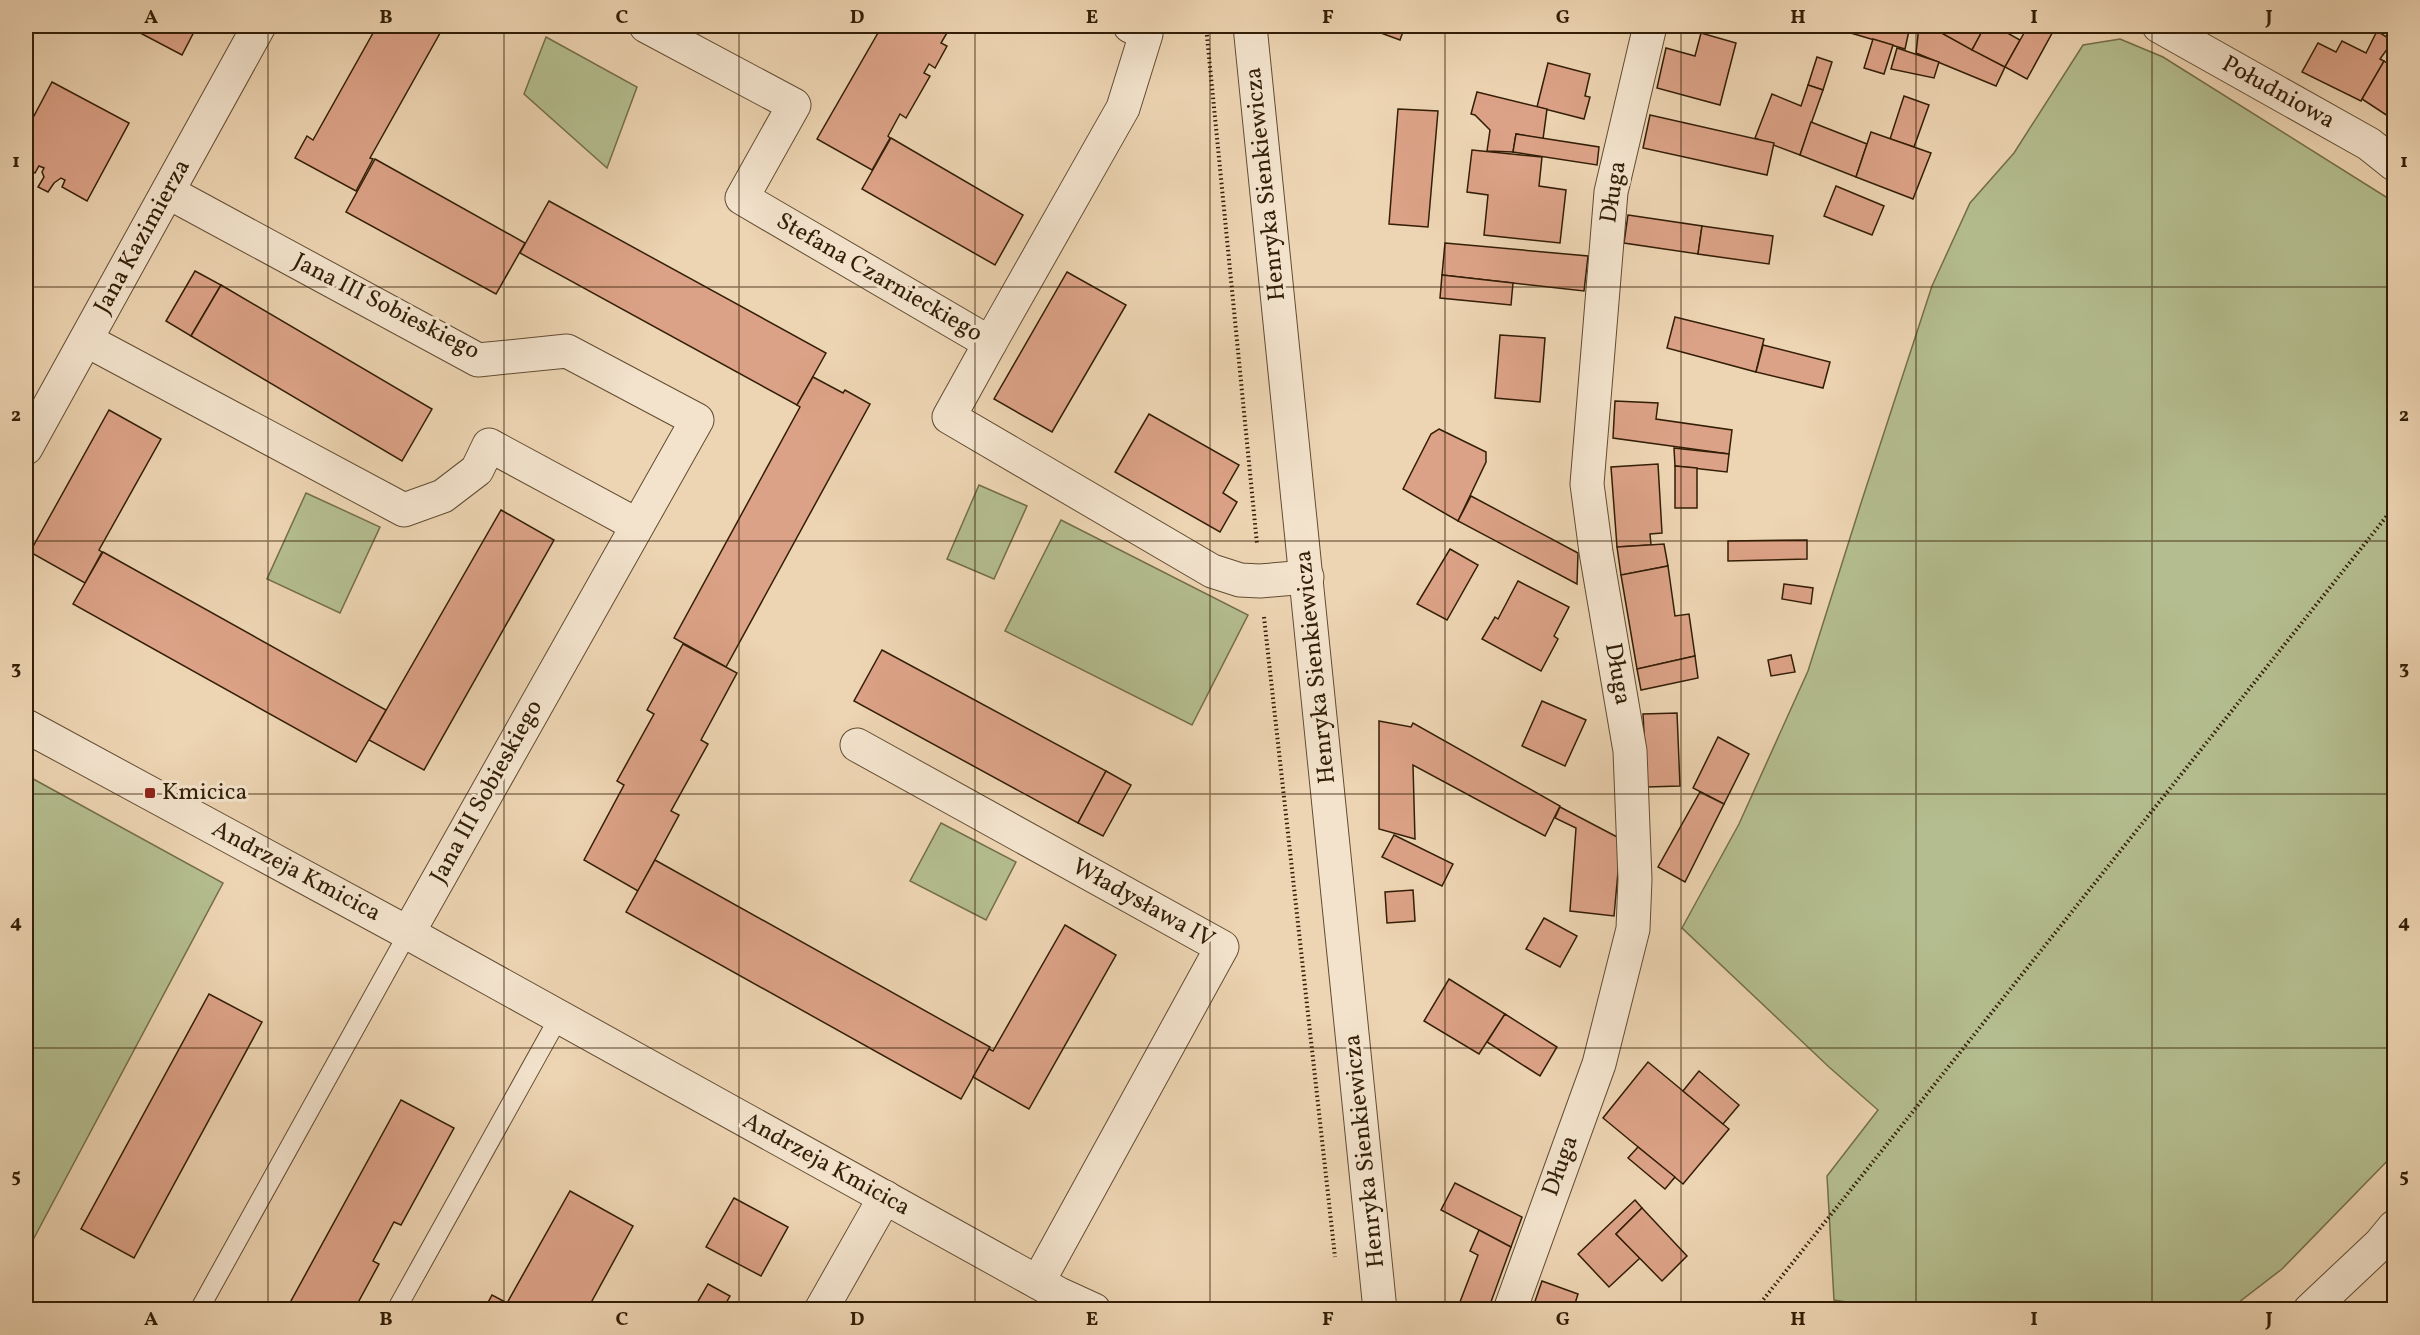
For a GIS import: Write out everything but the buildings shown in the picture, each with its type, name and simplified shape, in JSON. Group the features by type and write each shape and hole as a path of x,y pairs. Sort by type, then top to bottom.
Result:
{"street":[{"name":"Jana Kazimierza","path":"26,448 259,26"},
{"name":"Stefana Czarnieckiego","path":"646,26 794,105 742,198 990,343 950,417 1212,572 1240,580 1260,581 1307,577"},
{"path":"990,343 1123,108 1146,34 1130,26"},
{"name":"Henryka Sienkiewicza","path":"1250,26 1380,1310"},
{"name":"Długa","path":"1510,1310 1599,1064 1633,929 1635,879 1630,751 1596,552 1587,484 1611,192 1650,26"},
{"name":"Południowa","path":"2160,26 2370,144 2394,164"},
{"name":"Jana III Sobieskiego","path":"168,192 478,360 567,351 697,420 408,933"},
{"path":"86,339 404,510 443,496 477,470 489,446 638,525"},
{"name":"Andrzeja Kmicica","path":"26,726 408,933 1038,1282 1094,1310"},
{"name":"Władysława IV","path":"857,745 1222,947 1038,1282"},
{"path":"821,1310 885,1197"},
{"path":"2310,1310 2380,1244 2394,1227"}],"lane":[{"name":"Andrzeja Kmicica","path":"199,1310 408,933"},
{"path":"396,1310 559,1017"}],"path":[{"path":"1206,26 1260,581 1336,1263"},
{"path":"1755,1310 2394,507"}],"green space":[{"path":"546,37 637,87 607,168 524,94"},
{"path":"2120,39 2163,57 2394,202 2394,1154 2282,1269 2230,1309 1895,1310 1834,1300 1827,1176 1878,1110 1829,1067 1682,928 1739,824 1808,671 1932,286 1970,203 2014,153 2083,45"},
{"path":"979,485 1027,506 994,579 947,559"},
{"path":"306,493 380,527 340,613 267,579"},
{"path":"1061,520 1248,615 1192,725 1005,631"},
{"path":"26,775 223,883 26,1253"},
{"path":"941,823 1016,862 986,920 910,881"}],"place":[{"name":"Kmicica","path":"150,793"}]}
